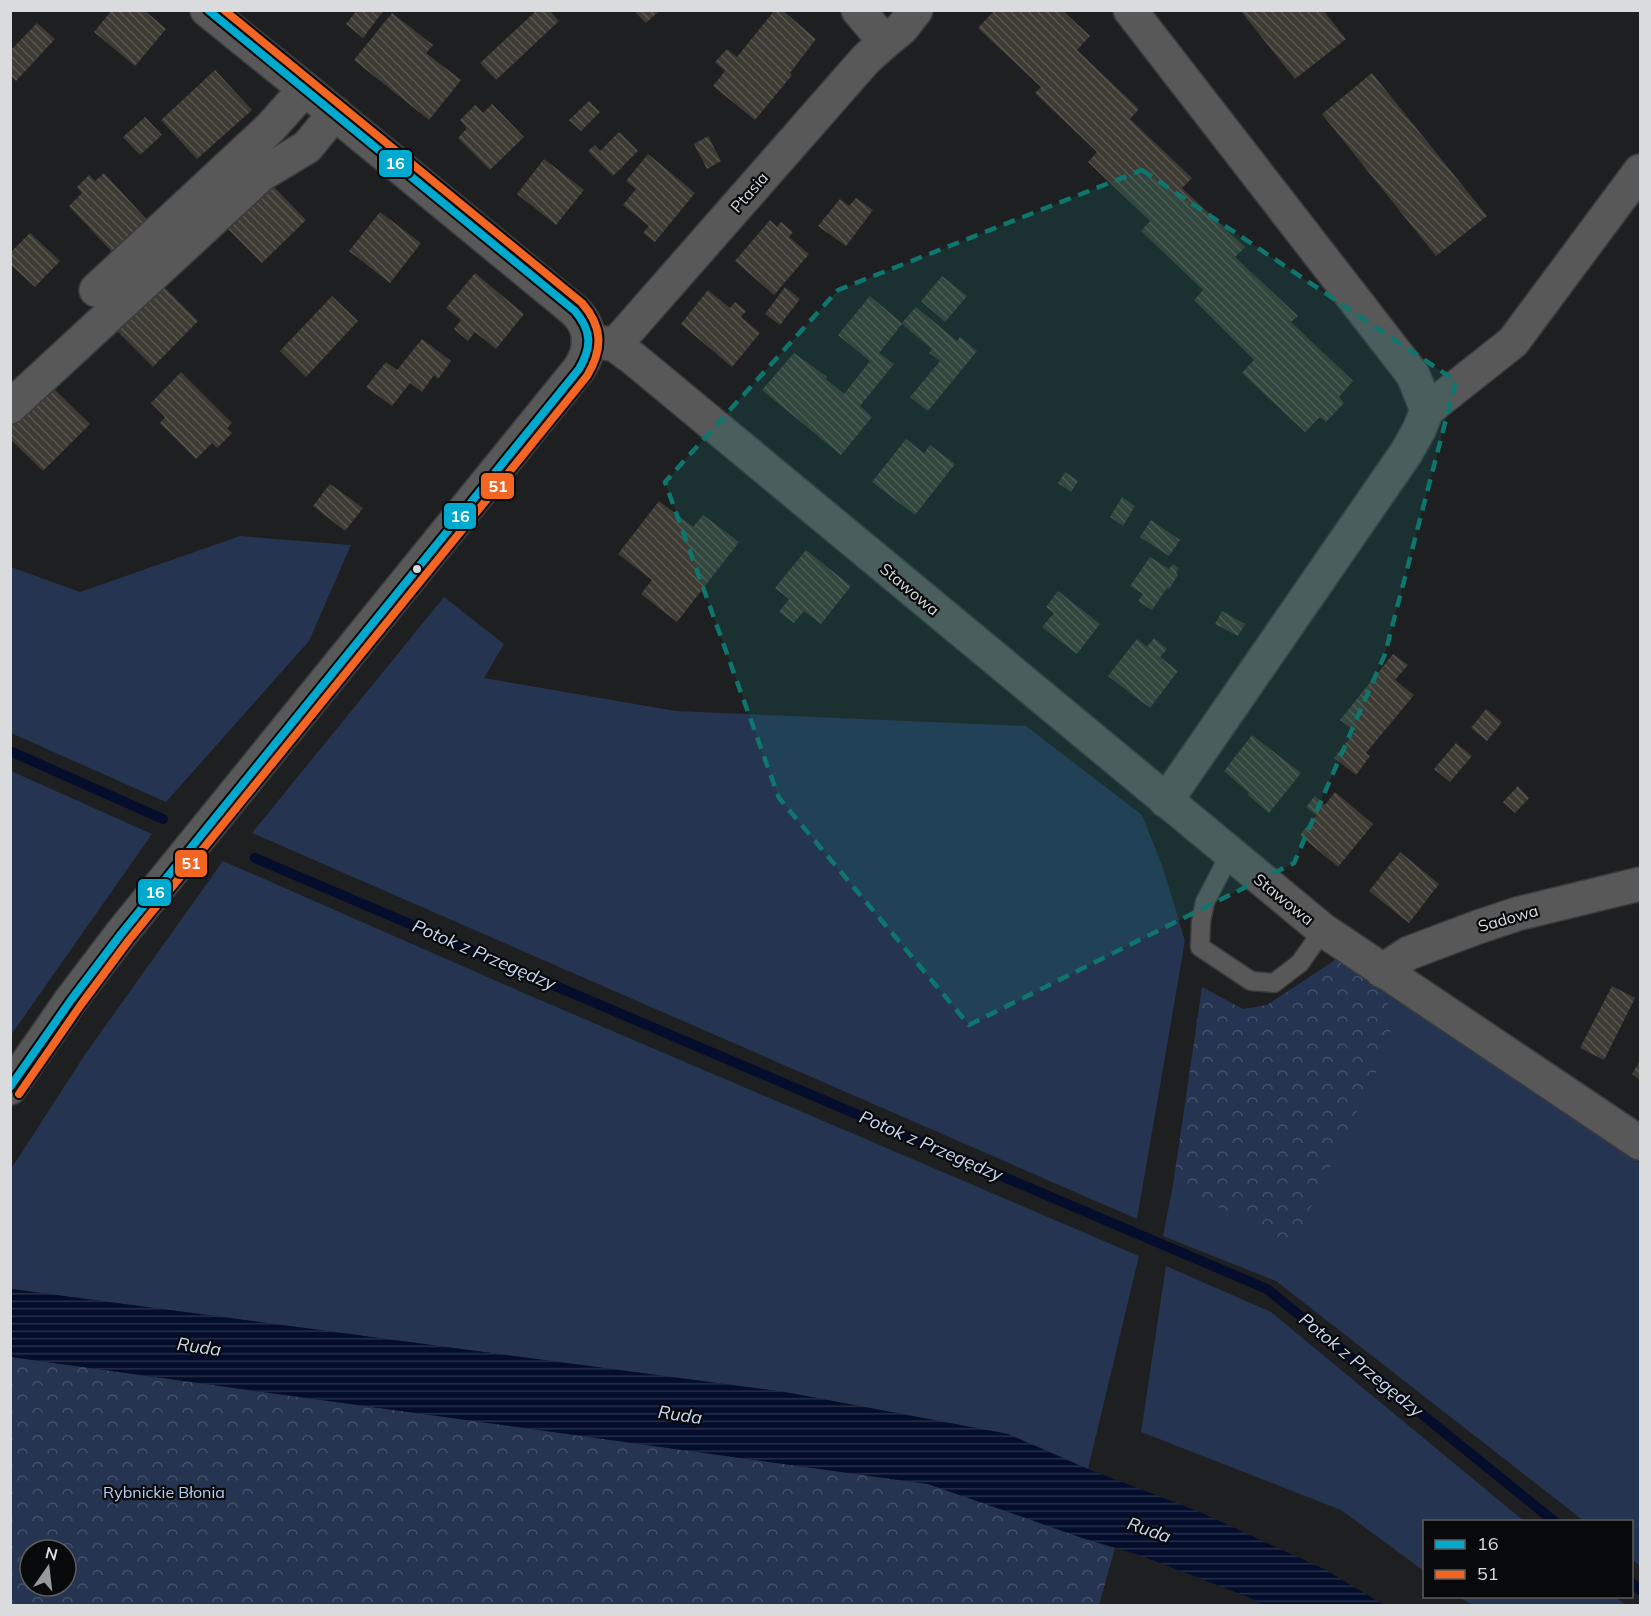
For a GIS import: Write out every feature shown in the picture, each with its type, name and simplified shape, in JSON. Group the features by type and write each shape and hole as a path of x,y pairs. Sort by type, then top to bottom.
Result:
{"street":[{"path":"10,1088 71,1000 121,934 579,369 586,356 602,343 588,333 584,322 575,311 207,10"},
{"path":"858,10 885,42"},
{"name":"Ptasia","path":"602,343 867,58 902,28 916,10"},
{"path":"1130,10 1413,375 1427,410"},
{"path":"96,290 270,128 305,89"},
{"path":"10,407 262,174 308,147 335,113"},
{"path":"1166,801 1406,453 1427,410 1513,342 1641,171"},
{"name":"Stawowa","path":"602,343 634,359 1323,930 1641,1143"},
{"name":"Sadowa","path":"1382,971 1409,953 1517,914 1641,885"}],"lane":[{"path":"1230,854 1205,902 1201,921 1200,947 1251,981 1274,983 1300,963 1323,930"}],"highlighted area":[{"path":"1142,170 1456,381 1385,654 1294,863 969,1025 779,798 665,482 838,290"}],"green space":[{"path":"240,536 351,545 309,641 166,802 11,733 11,567 80,592"},
{"path":"444,597 504,644 484,678 676,711 1026,726 1142,815 1163,868 1185,941 1137,1219 252,833"},
{"path":"11,771 152,834 11,1035"},
{"path":"223,861 533,997 1139,1256 1088,1469 1008,1434 785,1392 11,1289 11,1169 86,1053"},
{"path":"1338,958 1387,993 1391,1041 1293,1245 1173,1185 1202,987 1243,1009 1267,1005"},
{"path":"1387,993 1640,1163 1640,1566 1633,1560 1633,1520 1583,1520 1276,1281 1163,1236 1173,1185 1293,1244 1390,1042"},
{"path":"1166,1266 1271,1312 1523,1520 1423,1520 1423,1570 1341,1510 1141,1432"},
{"name":"Rybnickie Błonia","path":"11,1357 928,1484 1115,1548 1099,1605 11,1606"},
{"path":"1461,1598 1616,1598 1626,1605 1472,1605"}],"water":[{"name":"Ruda","path":"11,1289 785,1392 1008,1434 1088,1469 1200,1512 1326,1570 1384,1605 1263,1605 1248,1597 1139,1555 1085,1539 928,1484 11,1357"}],"building":[{"path":"112,10 144,10 166,29 135,66 94,32"},
{"path":"357,10 384,10 363,38 346,24"},
{"path":"537,10 549,10 559,21 496,80 480,63"},
{"path":"639,10 657,10 658,12 646,23 636,13"},
{"path":"775,10 782,10 816,39 790,73 792,75 755,120 713,86 725,71 715,62 727,49 737,57"},
{"path":"991,10 1062,10 1090,36 1077,50 1139,109 1130,119 1192,178 1182,188 1245,247 1235,257 1298,316 1291,322 1353,381 1339,397 1344,403 1326,422 1320,417 1305,432 1242,373 1254,360 1194,300 1203,290 1141,231 1150,221 1088,162 1097,152 1035,93 1041,87 978,28 993,12"},
{"path":"1240,10 1323,10 1346,39 1295,79"},
{"path":"392,13 433,45 426,53 461,80 429,120 354,60"},
{"path":"37,23 55,39 16,81 10,76 10,51"},
{"path":"215,70 252,110 197,159 161,120"},
{"path":"1372,73 1487,216 1436,256 1322,114"},
{"path":"589,101 600,112 581,131 569,120"},
{"path":"492,104 524,137 490,170 458,138 467,128 460,120 475,105 483,113"},
{"path":"145,117 162,135 140,155 123,137"},
{"path":"619,132 638,151 613,176 588,151 595,145 600,151"},
{"path":"708,136 721,161 707,169 694,144"},
{"path":"648,154 695,193 655,242 643,233 649,226 623,205 636,189 626,181"},
{"path":"544,159 584,190 556,225 517,194"},
{"path":"104,173 148,221 113,253 69,206 82,193 77,187 89,175 95,181"},
{"path":"267,180 306,220 262,263 223,224"},
{"path":"856,198 873,210 846,246 818,226 840,199 849,206"},
{"path":"380,212 421,243 390,283 349,251"},
{"path":"770,220 777,227 781,222 793,232 789,237 809,254 774,295 735,261"},
{"path":"30,233 60,261 35,287 10,264 10,253"},
{"path":"475,273 524,314 496,349 475,332 468,341 454,329 461,320 446,308"},
{"path":"942,276 967,296 945,322 921,301"},
{"path":"158,281 198,321 153,367 113,327"},
{"path":"785,287 800,299 780,325 765,314"},
{"path":"708,290 730,308 735,302 746,311 741,317 760,333 732,367 681,324"},
{"path":"332,296 358,321 306,377 280,351"},
{"path":"870,296 902,323 916,307 957,341 960,337 977,351 928,411 910,397 940,361 929,353 932,349 902,324 879,353 894,364 860,406 872,417 841,455 762,390 794,353 827,377 826,379 844,394 870,361 838,335"},
{"path":"422,339 451,361 438,379 434,375 422,392 410,383 392,406 366,387 386,362 397,370"},
{"path":"181,372 232,423 227,428 232,433 217,448 212,443 196,459 160,423 165,417 151,403"},
{"path":"49,384 90,424 43,471 10,439 10,424"},
{"path":"906,439 924,453 930,445 955,464 915,515 872,482"},
{"path":"1065,472 1078,481 1071,492 1058,483"},
{"path":"330,484 363,508 345,531 313,506"},
{"path":"1122,497 1135,506 1123,526 1110,517"},
{"path":"659,501 693,527 703,515 739,542 677,622 641,594 652,580 618,554"},
{"path":"1151,520 1180,540 1169,556 1140,537"},
{"path":"806,550 851,586 821,624 804,611 794,623 779,612 789,599 775,588"},
{"path":"1150,557 1169,569 1173,564 1179,568 1176,573 1178,575 1169,589 1167,588 1152,610 1138,601 1143,594 1130,586"},
{"path":"1058,591 1100,624 1077,654 1042,627 1054,613 1046,607"},
{"path":"1222,611 1245,624 1238,636 1215,624"},
{"path":"1154,638 1167,649 1160,657 1178,671 1150,708 1108,676 1137,639 1147,647"},
{"path":"1393,654 1408,665 1395,680 1414,695 1366,753 1370,756 1356,775 1334,758 1355,731 1340,720"},
{"path":"1486,709 1502,722 1487,741 1471,728"},
{"path":"1252,735 1301,773 1269,813 1224,771"},
{"path":"1456,743 1472,756 1450,782 1434,769"},
{"path":"1518,786 1529,798 1515,813 1503,802"},
{"path":"1335,792 1373,824 1338,867 1300,835 1316,815 1306,807 1315,796 1325,805"},
{"path":"1400,852 1439,884 1409,923 1369,891"},
{"path":"1612,986 1635,998 1604,1060 1580,1048"},
{"path":"1640,1061 1640,1080 1632,1074"}],"waterway":[{"name":"Potok z Przegędzy","path":"10,751 163,819"},
{"name":"Potok z Przegędzy","path":"255,858 1267,1289 1553,1520"},
{"name":"Potok z Przegędzy","path":"1633,1584 1640,1590"}],"transit line":[{"name":"16","path":"10,1087 121,934 579,369 588,346 585,325 575,311 208,10"},
{"name":"51","path":"19,1094 129,940 587,376 598,347 594,321 582,303 224,10"}]}
